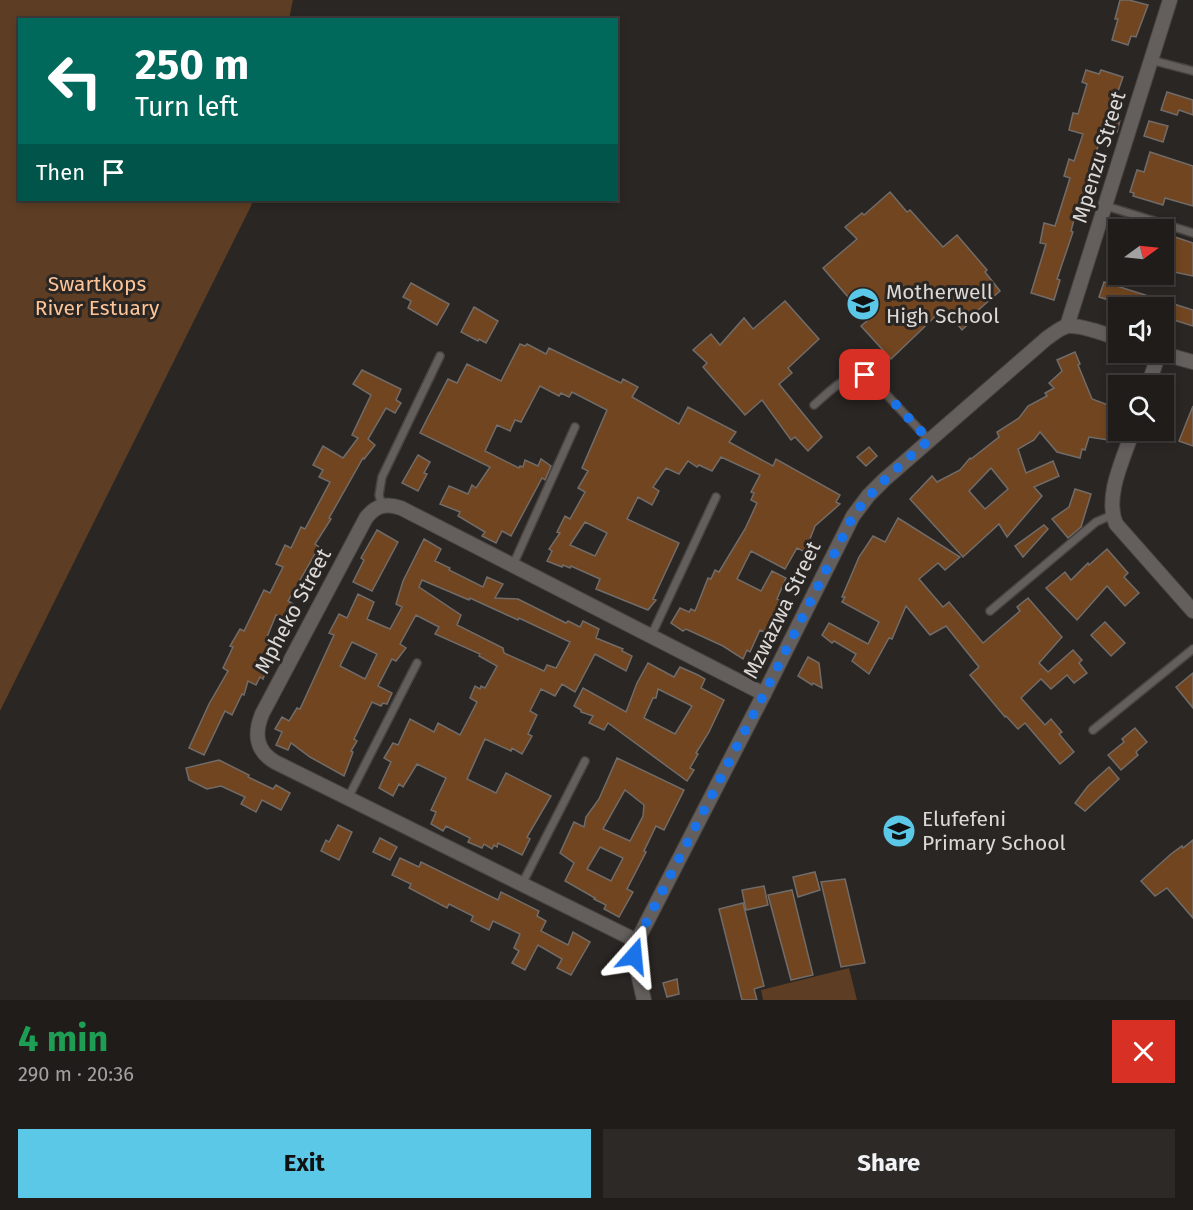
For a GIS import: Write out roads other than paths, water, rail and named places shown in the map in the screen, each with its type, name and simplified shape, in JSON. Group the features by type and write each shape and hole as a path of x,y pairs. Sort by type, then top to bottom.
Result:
{"street":[{"name":"Mpenzu Street","path":"1067,326 1170,0"},
{"path":"1067,326 1108,334"},
{"name":"Mzwazwa Street","path":"644,1000 634,956 637,940 853,516 884,480 929,440 1047,338 1067,326"},
{"path":"1174,357 1193,362"},
{"path":"1129,441 1112,495 1112,515 1116,524 1193,611"},
{"path":"382,506 388,504 401,508 764,694"},
{"name":"Mpheko Street","path":"382,506 372,510 366,518 262,714 256,734 257,742 267,758 637,940"}],"lane":[{"path":"1151,60 1193,71"},
{"path":"1106,206 1193,233"},
{"path":"382,506 380,495 382,477 440,356"},
{"path":"814,405 837,385 851,377 865,375 871,378 929,440"},
{"path":"513,565 575,427"},
{"path":"651,636 716,497"},
{"path":"990,611 1096,522 1112,515"},
{"path":"1093,730 1193,649"},
{"path":"348,798 417,663"},
{"path":"522,884 585,761"}],"place":[{"name":"Motherwell High School","path":"863,304"},
{"name":"Elufefeni Primary School","path":"899,831"}],"park label":[{"name":"Swartkops River Estuary","path":"97,296"}]}
